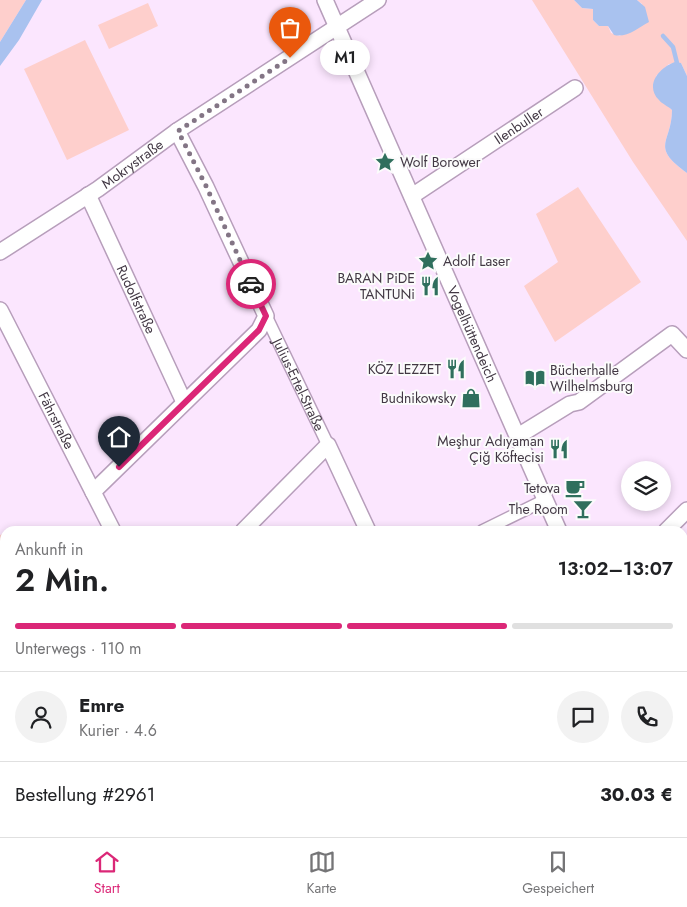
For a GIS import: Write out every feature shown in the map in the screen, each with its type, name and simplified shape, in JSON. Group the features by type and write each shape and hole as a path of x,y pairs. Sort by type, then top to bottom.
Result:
{"street":[{"name":"Vogelhüttendeich","path":"325,0 557,526"},
{"name":"Mokrystraße","path":"0,252 88,196 178,131 378,0"},
{"name":"Ilenbuller","path":"412,196 575,88"},
{"name":"Julius-Ertel-Straße","path":"178,131 206,186 366,526"},
{"name":"Rudolfstraße","path":"88,196 184,402"},
{"name":"Fährstraße","path":"0,310 110,526"},
{"path":"93,492 259,330 266,316"},
{"path":"518,436 570,404 579,402 672,334 687,350"},
{"path":"249,526 328,445"},
{"path":"492,526 545,500"},
{"path":"671,526 687,510"}],"shaded area":[{"path":"0,0 26,0 0,42"},
{"path":"532,0 574,0 582,8 593,9 593,20 599,26 608,26 611,33 620,36 642,4 637,0 687,0 687,76 681,63 669,64 656,76 668,106 672,110 665,144 666,150 675,164 687,173 687,241 633,162"},
{"path":"148,3 158,26 109,49 98,25"},
{"path":"85,40 129,130 67,160 24,69"},
{"path":"578,187 641,282 555,342 524,286 558,262 536,214"}],"water":[{"path":"26,0 42,0 19,40 0,66 0,42"},
{"path":"574,0 637,0 645,7 649,22 628,34 614,35 608,26 599,26 593,20 593,9 582,8"},
{"path":"675,62 681,63 687,76 687,173 675,164 666,150 665,144 672,110 659,100 653,88 659,72"}],"waterway":[{"path":"663,36 673,47 677,63"}],"way so far":[{"path":"251,284 206,186 178,131 290,58"}],"place":[{"name":"M1","path":"290,58"},
{"name":"Wolf Borower","path":"385,162"},
{"name":"Adolf Laser","path":"428,261"},
{"name":"BARAN PiDE TANTUNi","path":"430,286"},
{"name":"KÖZ LEZZET","path":"456,369"},
{"name":"Bücherhalle Wilhelmsburg","path":"535,378"},
{"name":"Budnikowsky","path":"471,398"},
{"name":"Meşhur Adıyaman Çiğ Köftecisi","path":"559,449"},
{"name":"Tetova","path":"575,488"},
{"name":"The Room","path":"583,509"}],"route":[{"path":"119,467 259,330 266,316 251,284"}]}
